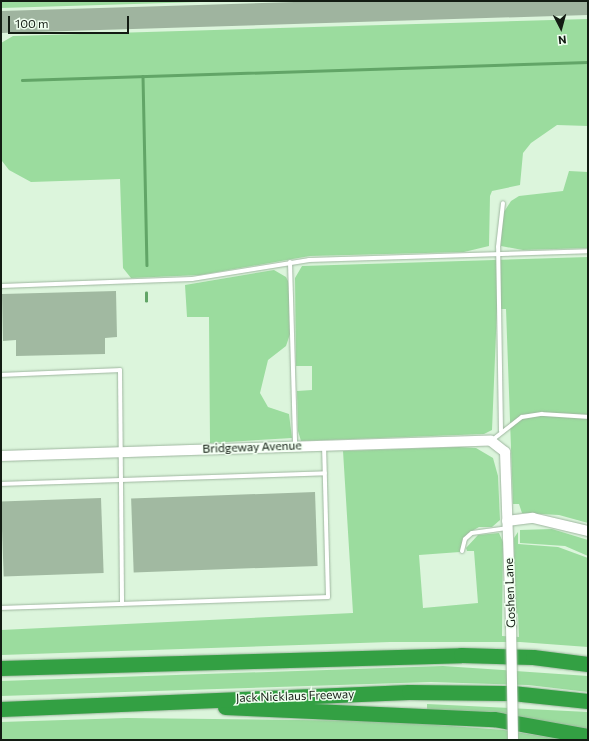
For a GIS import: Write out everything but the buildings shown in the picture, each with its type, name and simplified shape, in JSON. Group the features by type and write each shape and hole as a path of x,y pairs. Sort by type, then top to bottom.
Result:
{"highway":[{"path":"1,668 461,654 533,657 588,664"},
{"name":"Jack Nicklaus Freeway","path":"1,709 409,692 512,693 588,701"},
{"path":"154,702 494,719 588,736"}],"street":[{"name":"Bridgeway Avenue","path":"1,456 491,441 502,447"},
{"name":"Goshen Lane","path":"502,447 506,459 513,740"},
{"path":"508,524 533,518 588,531"}],"lane":[{"path":"502,431 499,214 503,203"},
{"path":"1,286 192,280 290,262 588,251"},
{"path":"290,262 295,446"},
{"path":"1,374 120,370 119,479 122,604"},
{"path":"491,441 522,417 542,414 588,417"},
{"path":"1,608 328,597 324,445"},
{"path":"1,484 325,473"},
{"path":"462,551 465,540 472,533 508,524"}],"green space":[{"path":"1,1 233,1 1,8"},
{"path":"588,19 588,126 557,125 531,143 523,153 520,185 492,191 490,196 489,246 464,252 310,256 200,275 131,278 123,268 120,179 31,182 9,170 2,161 1,43 13,36"},
{"path":"569,171 588,172 588,248 523,250 501,246 502,215 511,201 519,196 563,191"},
{"path":"588,257 588,523 559,515 522,513 519,504 513,504 506,309 497,309 492,430 484,434 301,441 298,431 297,391 312,390 312,366 296,366 295,278 302,266"},
{"path":"274,270 286,277 289,283 290,334 286,346 268,360 260,393 268,407 289,414 292,438 210,443 209,317 187,317 185,285"},
{"path":"459,447 476,448 493,458 498,476 500,520 492,527 479,527 467,534 460,552 419,555 423,608 478,603 474,551 467,551 466,548 478,535 499,533 503,542 502,636 519,637 518,614 515,611 514,538 518,532 518,544 558,547 588,558 588,647 520,642 390,642 1,655 1,630 353,613 343,451"},
{"path":"552,529 588,540 588,556 565,546 520,543 520,530"},
{"path":"443,666 588,676 588,692 528,685 431,682 1,696 1,681"},
{"path":"427,704 588,712 588,730 427,710"},
{"path":"127,718 385,721 504,730 566,740 1,740 1,722"}],"waterway":[{"path":"22,80 588,62"},
{"path":"143,76 147,265"},
{"path":"146,293 146,301"}],"taxiway":[{"path":"1,22 588,4"}]}
